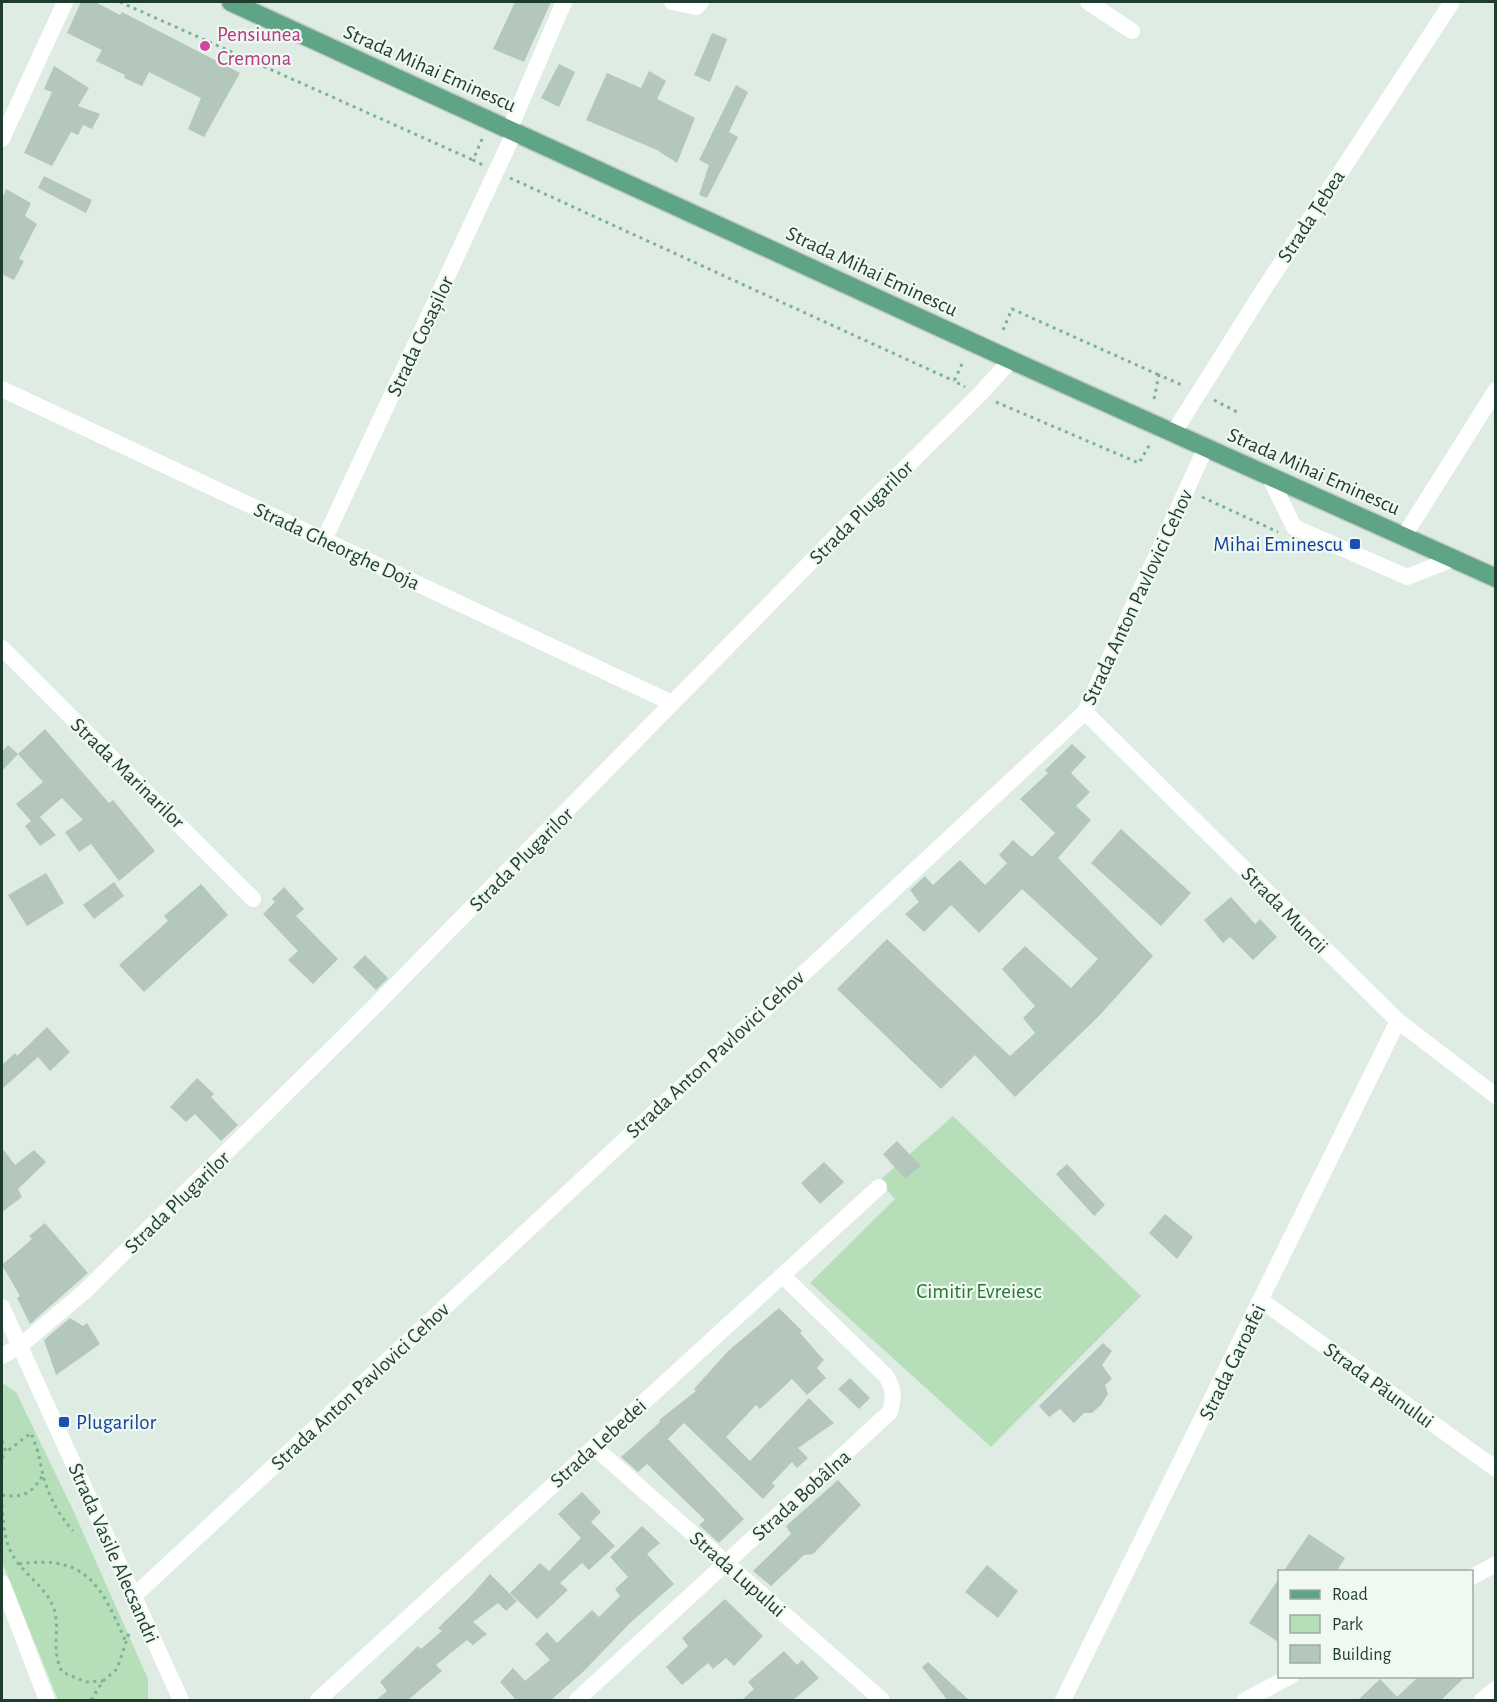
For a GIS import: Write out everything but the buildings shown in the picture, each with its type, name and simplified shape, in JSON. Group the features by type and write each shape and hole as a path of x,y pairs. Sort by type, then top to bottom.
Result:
{"main road":[{"name":"Strada Mihai Eminescu","path":"231,2 1011,360 1496,578"}],"street":[{"path":"2,138 65,2"},
{"name":"Strada Cosașilor","path":"324,540 512,129 564,2"},
{"path":"672,2 696,7 701,2"},
{"path":"1088,2 1132,31"},
{"name":"Strada Țebea","path":"1174,432 1264,289 1452,2"},
{"name":"Strada Plugarilor","path":"2,1356 20,1346 84,1292 334,1047 1011,360"},
{"name":"Strada Gheorghe Doja","path":"2,389 672,703"},
{"path":"1404,536 1496,390"},
{"name":"Strada Anton Pavlovici Cehov","path":"133,1597 1085,712 1206,447"},
{"path":"1269,476 1294,527 1407,577 1453,559"},
{"name":"Strada Marinarilor","path":"2,648 253,899"},
{"name":"Strada Muncii","path":"1085,712 1398,1021 1496,1096"},
{"name":"Strada Garoafei","path":"1063,1701 1398,1021"},
{"name":"Strada Lebedei","path":"318,1701 879,1187"},
{"name":"Strada Bobâlna","path":"577,1701 890,1412 894,1398 892,1386 886,1376 783,1276"},
{"name":"Strada Păunului","path":"1262,1301 1496,1469"},
{"name":"Strada Vasile Alecsandri","path":"2,1307 181,1701"},
{"name":"Strada Lupului","path":"594,1447 726,1563 871,1697"},
{"path":"1473,1576 1496,1564"},
{"path":"2,1583 47,1701"},
{"path":"1245,1701 1289,1678"},
{"path":"1482,1701 1496,1689"}],"path":[{"path":"120,2 486,166"},
{"path":"472,159 482,139"},
{"path":"509,177 969,388"},
{"path":"1003,330 1012,309 1188,388"},
{"path":"954,381 962,364"},
{"path":"1154,399 1159,375"},
{"path":"1210,398 1237,412"},
{"path":"996,402 1140,463 1150,444"},
{"path":"1198,495 1281,533"},
{"path":"2,1458 6,1452 31,1433 48,1495 73,1531"},
{"path":"2,1441 6,1452"},
{"path":"2,1495 21,1497 33,1491 43,1475"},
{"path":"2,1505 10,1550 19,1564 38,1584 54,1609 56,1631 54,1657 62,1672 86,1682 103,1681"},
{"path":"19,1564 40,1561 61,1562 96,1583 126,1640"},
{"path":"91,1701 103,1681 117,1669 132,1626"}],"green space":[{"name":"Cimitir Evreiesc","path":"953,1116 1141,1296 991,1447 810,1283 895,1199 879,1181"},
{"path":"2,1383 16,1392 73,1510 148,1679 148,1700 58,1700 2,1562"}],"place":[{"name":"Pensiunea Cremona","path":"205,46"},
{"name":"Mihai Eminescu","path":"1355,544"},
{"name":"Plugarilor","path":"64,1422"}]}
